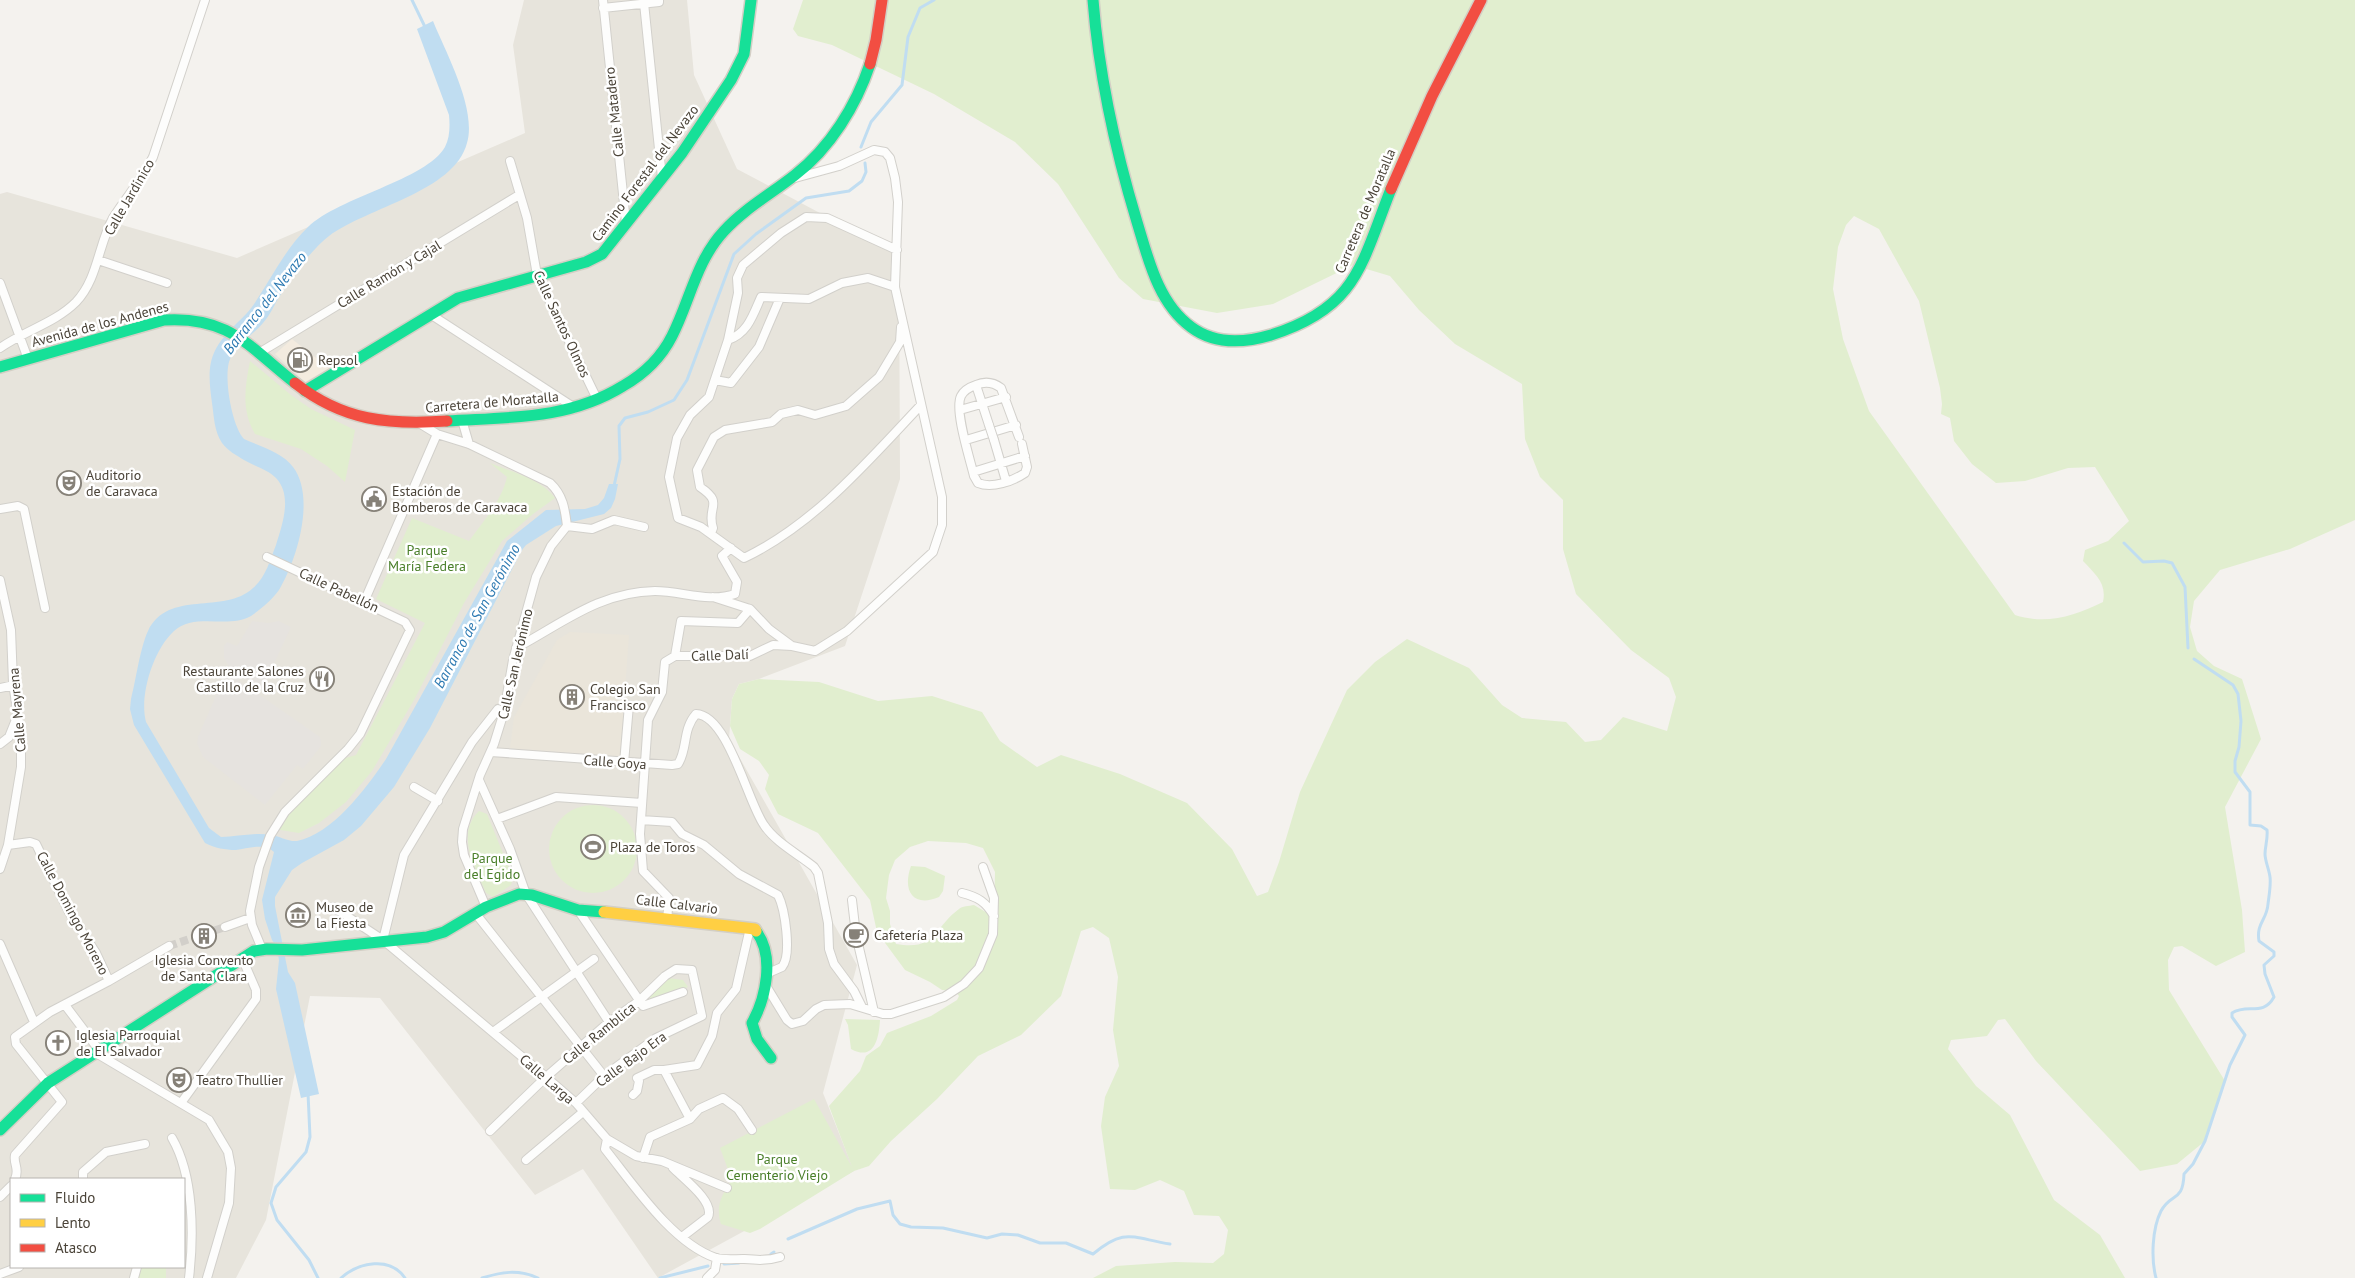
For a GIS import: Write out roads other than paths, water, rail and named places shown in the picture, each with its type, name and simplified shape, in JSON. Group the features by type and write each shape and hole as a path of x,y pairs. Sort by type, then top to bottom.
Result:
{"main road":[{"name":"Camino Forestal del Nevazo","path":"305,391 430,314 470,294 598,257 608,248 662,178 708,116 737,71 746,44 751,0"},
{"name":"Carretera de Moratalla","path":"305,391 327,405 356,416 380,421 462,423 543,414 575,408 597,399 638,376 656,361 670,341 693,281 709,249 734,221 806,166 826,143 858,88 873,52 882,0"},
{"name":"Carretera de Moratalla","path":"1093,0 1097,56 1119,158 1144,243 1160,287 1175,311 1193,329 1214,339 1242,343 1260,339 1296,325 1329,306 1347,290 1363,262 1420,119 1481,0"},
{"name":"Avenida de los Andenes","path":"0,367 173,318 198,318 221,326 255,350 305,391"},
{"path":"0,1130 48,1083 242,958 273,950 435,935 486,908 511,897 526,894"},
{"name":"Calle Calvario","path":"526,894 578,910 626,913 667,920 750,928"},
{"path":"750,928 760,932 765,953 766,979 752,1023 757,1039 771,1058"}],"street":[{"name":"Calle Jardinico","path":"0,348 64,312 77,301 87,286 113,220 142,178 152,157 205,0"},
{"path":"603,4 659,1"},
{"path":"644,3 662,178"},
{"name":"Calle Matadero","path":"603,4 626,223"},
{"path":"713,597 750,609 769,629 792,646 815,651 847,631 933,552 942,525 942,497 895,287 898,202 890,158 885,152 874,150 830,169 788,179"},
{"name":"Calle Santos Olmos","path":"510,161 527,218 537,275 597,399"},
{"name":"Calle Ramón y Cajal","path":"255,350 519,195"},
{"path":"896,250 826,218 812,216 801,220 757,252 739,271 737,278 738,293 728,340 709,397 690,415 677,438 669,477 678,518 701,527 744,558 773,544 802,522 862,467 921,405"},
{"path":"98,260 167,283"},
{"path":"728,340 738,336 748,325 760,297 809,299 842,283 868,278 895,287"},
{"path":"0,283 21,335 28,359"},
{"path":"715,380 731,383 759,347 780,298"},
{"path":"430,314 575,408"},
{"path":"711,534 713,528 711,521 715,501 711,494 700,487 696,470 714,437 724,430 772,422 781,414 798,410 815,415 846,406 879,377 900,342 902,314"},
{"path":"989,382 996,383 1006,397 1025,456 1026,474 985,486 978,483 973,472 960,410 961,395 976,385 989,382"},
{"path":"976,385 1006,481"},
{"path":"960,410 1006,397"},
{"path":"438,434 434,431 434,425 443,422"},
{"path":"419,423 438,434 469,444 550,483 560,494 565,509 566,524 592,529 614,520 644,527"},
{"path":"452,438 461,433 462,423"},
{"path":"462,423 469,444"},
{"path":"966,440 1016,425"},
{"path":"364,602 438,434"},
{"path":"973,472 1025,456"},
{"path":"0,509 18,506 24,510 45,608"},
{"name":"Calle San Jerónimo","path":"486,908 469,870 462,842 463,829 504,712 516,648 542,562 566,524"},
{"path":"516,648 575,612 617,596 656,591 713,597 735,594 737,582 722,556 731,548"},
{"name":"Calle Pabellón","path":"250,918 255,885 262,859 274,829 286,812 348,749 360,734 409,633 409,626 405,622 267,556"},
{"name":"Calle Mayrena","path":"0,580 11,630 14,685 21,737 21,767 8,845 0,869"},
{"path":"667,920 669,898 648,877 641,864 641,820 648,720 662,692 665,662 675,656 680,621 738,623 750,609"},
{"name":"Calle Dalí","path":"675,656 750,656 773,645 792,646"},
{"path":"0,688 14,685"},
{"path":"624,763 628,705"},
{"path":"383,940 404,855 472,742 498,709 504,712"},
{"name":"Calle Goya","path":"491,752 624,763 678,764 682,759 685,736 691,720 696,714 703,714 712,722 731,750 764,826 814,867 818,873 828,923 829,949 834,964 854,991 862,1007"},
{"path":"0,744 9,737 18,716"},
{"path":"479,780 497,819 526,894 609,1022"},
{"path":"414,787 438,801"},
{"path":"497,819 556,797 642,803"},
{"path":"641,820 672,822 682,834 704,844 739,874 778,895 785,919 786,958 782,967 766,979 787,1020 792,1024 803,1021 816,1009 824,1005 850,1004 874,1012 891,1014 944,997 964,984 979,968 993,934 995,918 994,898 983,867"},
{"name":"Calle Domingo Moreno","path":"8,845 30,842 36,844 69,912 96,953 109,981"},
{"path":"511,897 517,887 518,872"},
{"path":"962,893 980,899 988,906 995,918"},
{"path":"852,900 856,935 874,1012"},
{"name":"Calle Larga","path":"333,907 383,940 546,1077 576,1103 607,1140 636,1156 662,1161 726,1188"},
{"path":"578,910 643,1006 683,992"},
{"path":"476,914 604,1076"},
{"path":"225,927 250,918 273,950"},
{"path":"633,1095 637,1091 637,1078 654,1070 697,1065 712,1036 717,1013 736,989 750,928"},
{"path":"0,944 34,1022"},
{"path":"15,1178 18,1169 14,1160 15,1155 62,1102 15,1041 15,1037 34,1022 169,946"},
{"path":"181,1103 256,999 256,990 242,958"},
{"path":"493,1032 594,959"},
{"name":"Calle Ramblica","path":"490,1131 546,1077 665,976 676,969 692,970"},
{"name":"Calle Bajo Era","path":"576,1103 604,1076 656,1038 702,1016 692,970"},
{"path":"65,1005 98,1052 209,1120 228,1152 231,1168 229,1203 207,1278"},
{"path":"664,1070 690,1119"},
{"path":"643,1158 650,1137 690,1119 699,1109 723,1098 738,1110 752,1130"},
{"path":"526,1160 583,1112"},
{"path":"172,1138 177,1147 184,1178"},
{"path":"607,1140 605,1149 646,1199 693,1246 717,1258 768,1261 780,1257"},
{"path":"83,1178 83,1172 106,1152 145,1144"},
{"path":"672,1166 709,1203 711,1212 708,1217 682,1237"},
{"path":"185,1181 189,1198 192,1233 189,1278"},
{"path":"0,1197 10,1187"},
{"path":"707,1278 715,1270 717,1258"},
{"path":"0,1274 17,1268"}],"water":[{"path":"433,21 459,81 468,114 469,129 467,143 459,160 445,174 428,186 365,216 323,241 291,279 266,320 239,346 229,362 228,391 233,414 240,433 244,439 277,454 289,462 300,480 303,495 303,511 301,528 292,562 279,590 273,597 251,616 242,620 201,621 182,625 166,639 154,661 146,687 144,711 146,722 209,828 221,837 265,834 297,841 310,837 336,819 369,783 386,759 507,541 546,510 585,509 598,505 604,498 609,484 618,484 611,508 604,514 556,526 526,545 430,728 394,787 361,826 344,840 292,870 275,897 275,906 288,972 295,983 319,1094 301,1098 276,989 279,960 276,945 272,940 265,919 262,900 274,852 266,847 236,850 224,849 205,843 134,725 130,709 131,699 145,638 157,618 169,610 182,606 227,600 241,596 257,584 267,568 283,520 285,511 284,493 281,485 273,475 232,453 219,438 210,390 211,361 214,352 225,335 252,308 286,253 308,227 322,216 340,206 420,169 435,159 445,147 449,131 449,115 417,29"}],"waterway":[{"name":"Barranco del Nevazo","path":"412,0 426,29"},
{"name":"Barranco de San Gerónimo","path":"861,147 871,122 902,85 908,37 920,8 934,0"},
{"name":"Barranco de San Gerónimo","path":"614,486 620,459 619,426 625,418 648,412 674,400 687,380 734,254 756,234 806,198 849,191 862,181 866,172 865,163"},
{"path":"2124,543 2143,562 2164,561 2172,563 2185,587 2188,648"},
{"path":"2156,1278 2153,1262 2153,1244 2158,1218 2165,1205 2179,1193 2184,1174 2193,1164 2205,1141 2230,1065 2245,1035 2232,1017 2232,1013 2243,1009 2265,1007 2274,997 2265,974 2264,965 2274,956 2274,952 2259,941 2258,935 2266,914 2270,887 2265,854 2267,830 2261,826 2250,825 2250,792 2235,772 2241,721 2238,694 2233,685 2194,659"},
{"name":"Barranco de San Gerónimo","path":"308,1093 310,1137 306,1152 276,1187 271,1203 277,1220 309,1260 318,1278"},
{"path":"788,1239 857,1209 890,1201 893,1215 900,1224 911,1227 943,1228 987,1238 1002,1234 1018,1235 1040,1243 1066,1243 1093,1254 1113,1240 1121,1237 1137,1237 1170,1244"},
{"path":"724,1264 739,1263"},
{"path":"341,1278 356,1268 374,1264 391,1266 405,1278"},
{"path":"660,1278 708,1266"},
{"path":"482,1278 510,1272 523,1273 538,1278"}],"tunnel":[{"path":"169,946 225,927"}],"place":[{"name":"Repsol","path":"300,360"},
{"name":"Auditorio de Caravaca","path":"69,483"},
{"name":"Estación de Bomberos de Caravaca","path":"374,499"},
{"name":"Restaurante Salones Castillo de la Cruz","path":"322,679"},
{"name":"Colegio San Francisco","path":"572,697"},
{"name":"Plaza de Toros","path":"593,847"},
{"name":"Museo de la Fiesta","path":"298,915"},
{"name":"Cafetería Plaza","path":"856,935"},
{"name":"Iglesia Convento de Santa Clara","path":"204,936"},
{"name":"Iglesia Parroquial de El Salvador","path":"58,1043"},
{"name":"Teatro Thullier","path":"179,1080"}],"park label":[{"name":"Parque María Federa","path":"427,558"},
{"name":"Parque del Egido","path":"492,866"},
{"name":"Parque Cementerio Viejo","path":"777,1168"}]}
